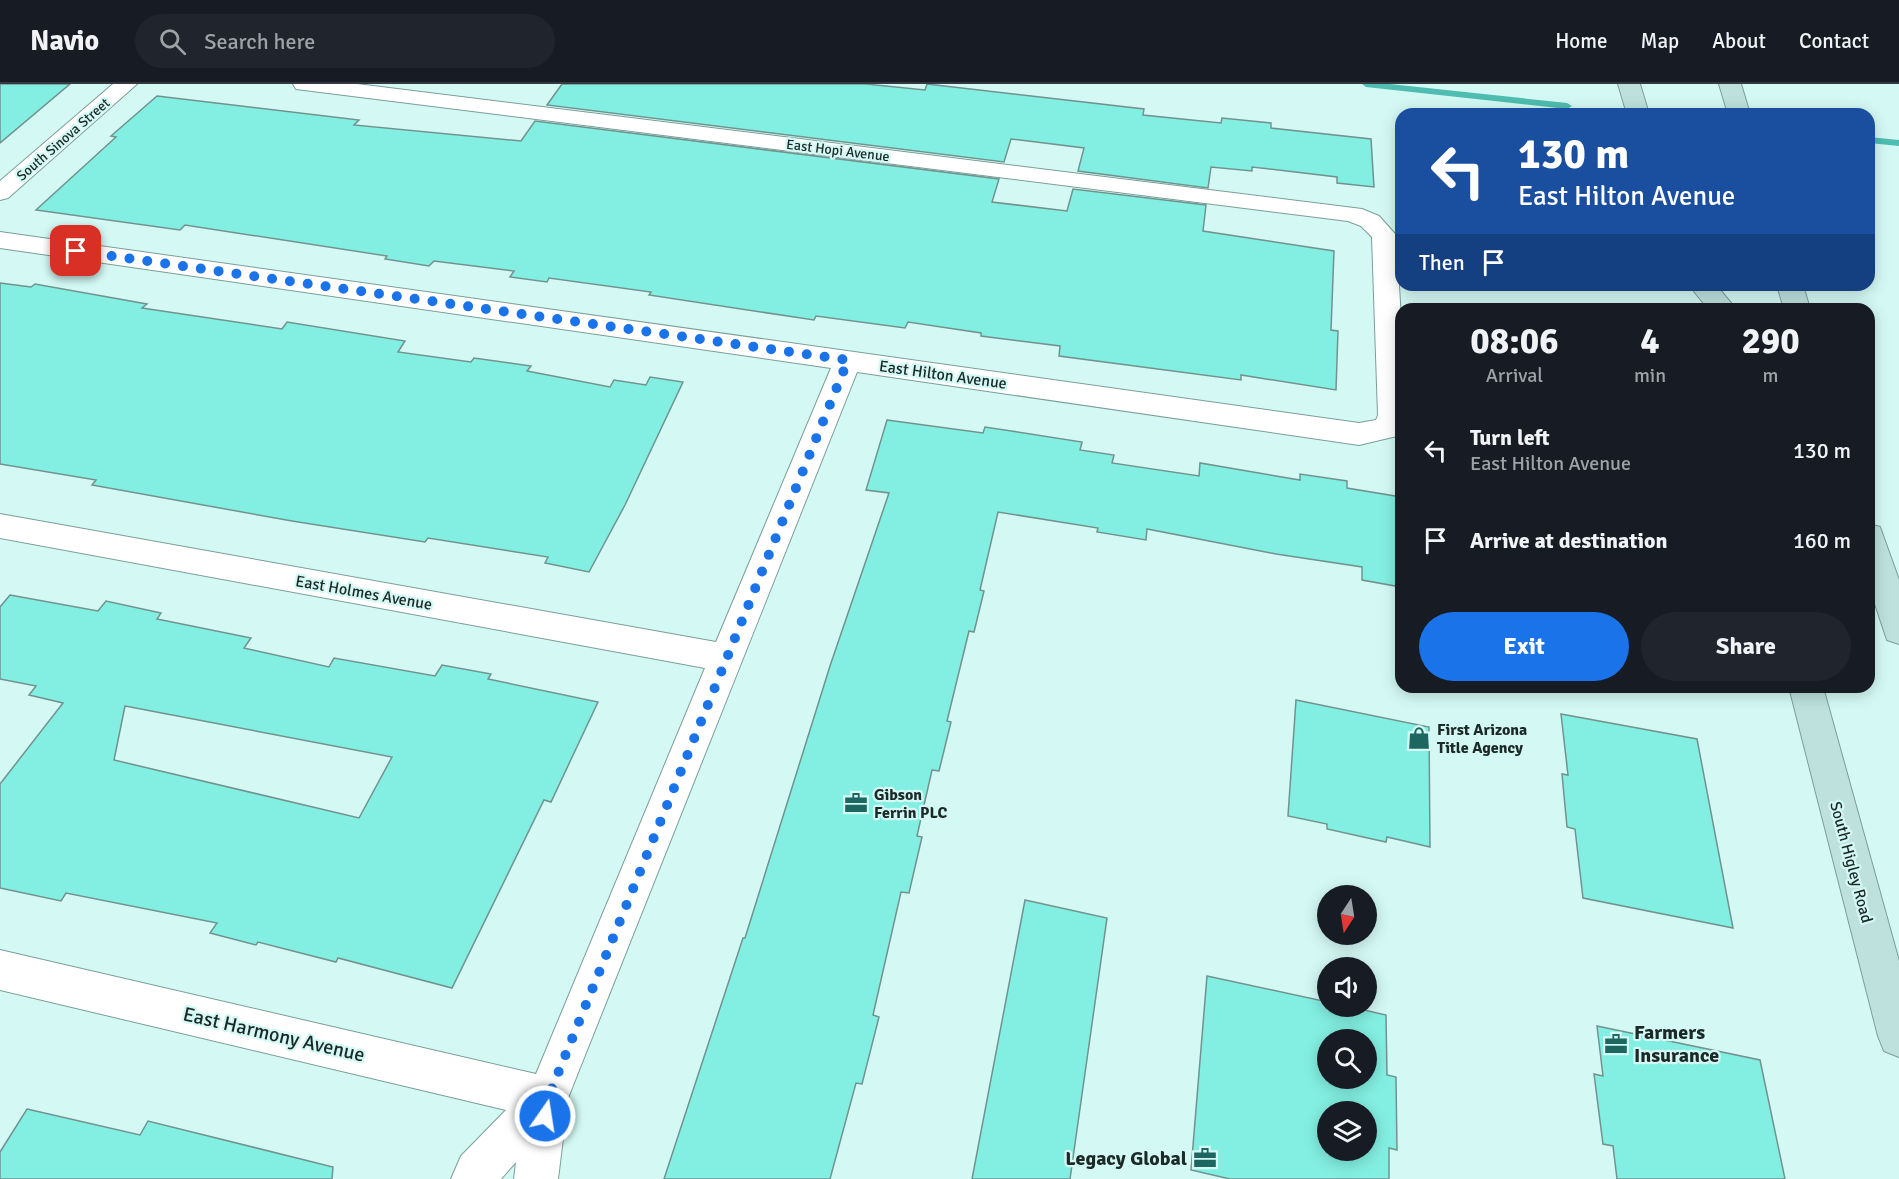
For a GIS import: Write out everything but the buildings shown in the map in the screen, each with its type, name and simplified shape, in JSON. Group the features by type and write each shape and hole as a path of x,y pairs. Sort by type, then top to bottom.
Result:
{"main road":[{"path":"1629,84 1636,108"},
{"path":"1730,84 1737,108"},
{"path":"1707,291 1718,303"},
{"path":"1875,555 1899,630"},
{"path":"1875,620 1899,630"},
{"name":"South Higley Road","path":"1808,693 1899,1036"}],"street":[{"name":"South Sinova Street","path":"0,193 126,84"},
{"name":"East Hopi Avenue","path":"304,84 1353,214 1370,221 1384,236 1392,415 1387,429"},
{"name":"East Hilton Avenue","path":"0,240 1359,434 1387,429"},
{"path":"536,1179 548,1098 848,360"},
{"name":"East Holmes Avenue","path":"0,526 727,658"},
{"name":"East Harmony Avenue","path":"0,970 548,1098"},
{"path":"473,1179 477,1172 548,1098"}],"waterway":[{"path":"1366,84 1567,106"},
{"path":"1875,141 1899,143"}],"place":[{"name":"First Arizona Title Agency","path":"1419,738"},
{"name":"Gibson Ferrin PLC","path":"856,803"},
{"name":"Farmers Insurance","path":"1616,1044"},
{"name":"Legacy Global","path":"1205,1158"}],"route":[{"path":"76,251 848,360 548,1098 545,1116"}]}
